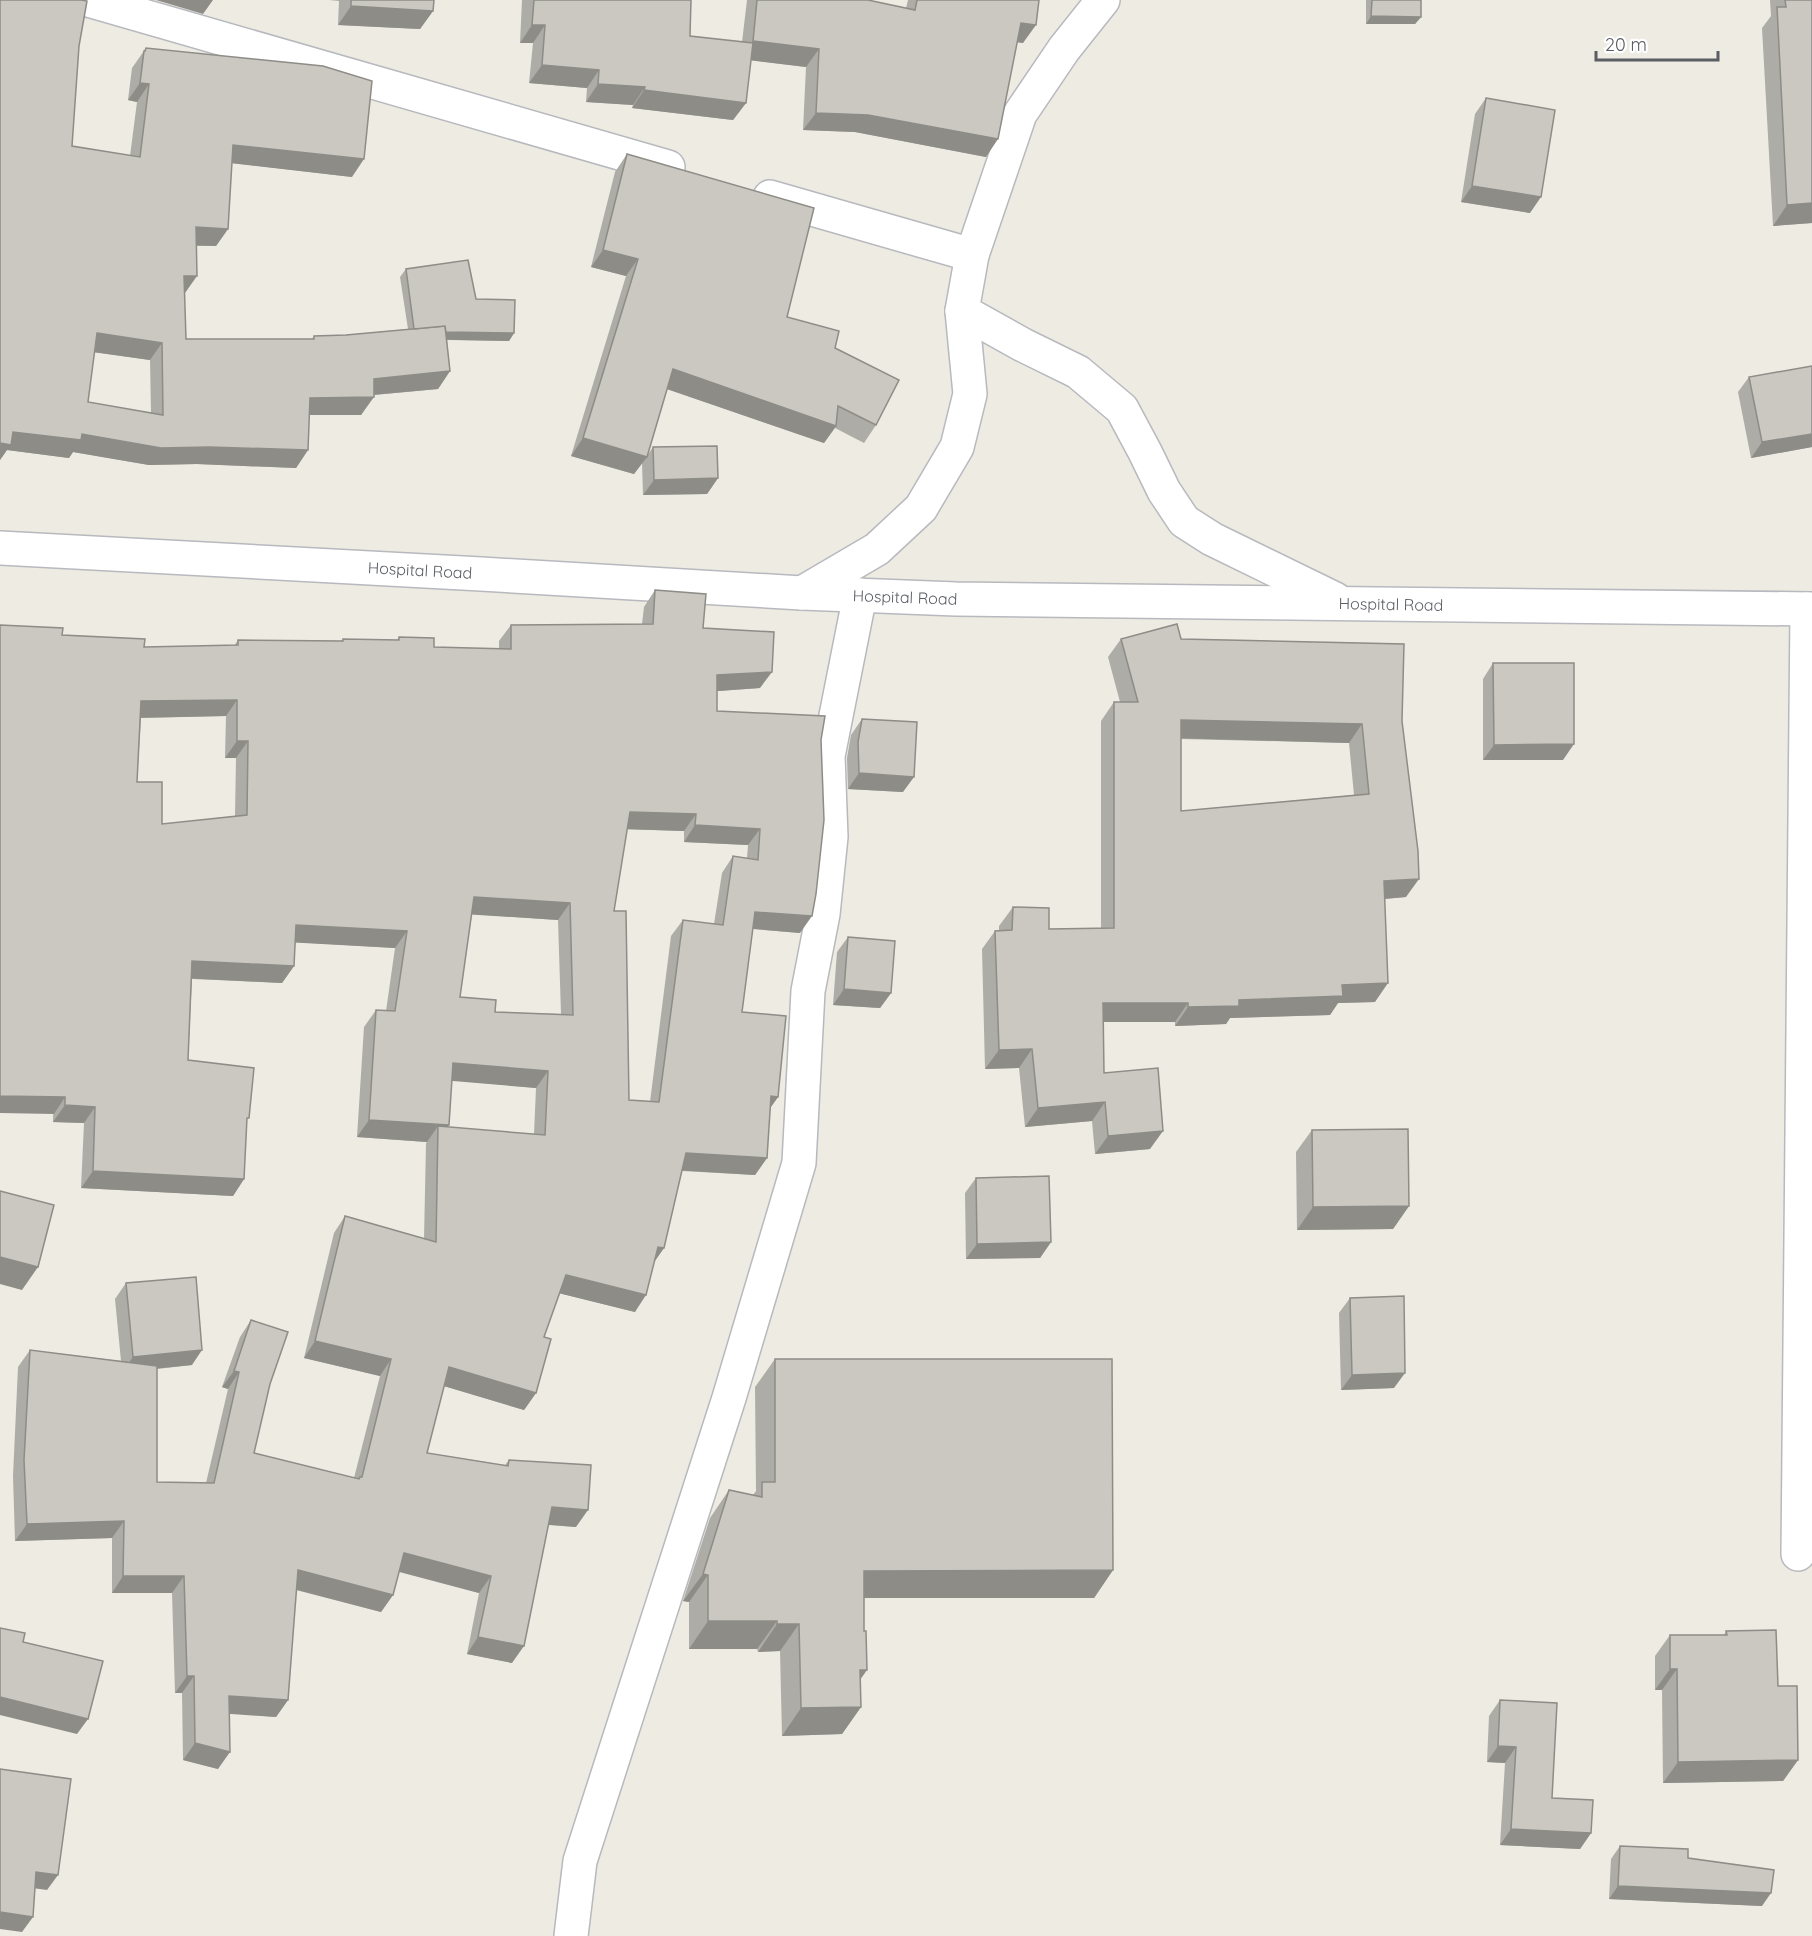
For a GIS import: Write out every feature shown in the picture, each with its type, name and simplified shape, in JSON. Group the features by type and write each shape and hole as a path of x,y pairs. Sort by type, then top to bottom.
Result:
{"street":[{"path":"88,0 697,176"},
{"path":"802,593 877,549 921,508 957,447 970,394 962,311 972,255 1020,114 1064,49 1103,0"},
{"path":"742,189 972,255"},
{"path":"962,311 1078,372 1122,409 1164,491 1184,521 1212,539 1343,603"},
{"name":"Hospital Road","path":"0,548 802,593 956,599 1809,609"},
{"path":"571,1936 580,1861 729,1398 799,1163 808,992 823,914 831,837 828,756 860,595"},
{"path":"1798,1554 1809,609"}],"building":[{"path":"0,0 87,1 79,46 72,146 140,157 149,84 140,83 146,48 323,66 372,81 364,159 233,145 228,229 196,227 197,276 184,276 186,339 314,339 314,336 445,326 450,371 374,379 374,397 310,398 308,450 161,448 82,434 81,440 13,432 11,445 0,443","holes":["97,333 162,343 163,415 88,402"]},
{"path":"351,0 434,0 433,11 351,6"},
{"path":"534,0 691,0 690,36 753,43 746,103 644,90 645,87 598,84 599,70 542,65 545,25 532,25"},
{"path":"757,0 868,0 915,10 917,0 1039,0 1036,25 1021,23 998,139 868,115 816,113 819,49 753,41"},
{"path":"1372,0 1421,0 1421,17 1371,16"},
{"path":"1785,0 1812,0 1812,203 1787,205 1777,7 1786,7"},
{"path":"1486,98 1555,110 1541,197 1472,186"},
{"path":"627,154 814,208 787,317 839,331 835,348 899,380 876,425 838,406 836,426 673,369 647,457 583,438 638,259 603,250"},
{"path":"468,260 476,299 515,300 514,333 446,332 445,326 414,329 406,269"},
{"path":"1812,366 1812,434 1762,442 1749,377"},
{"path":"717,446 718,478 654,480 653,447"},
{"path":"655,590 706,594 703,628 774,632 772,672 717,675 717,711 825,716 821,740 824,820 812,916 755,912 742,1012 786,1016 778,1097 771,1096 767,1158 686,1153 664,1248 658,1247 646,1295 566,1275 544,1337 551,1339 536,1393 449,1367 427,1453 508,1466 509,1460 591,1465 588,1510 552,1507 524,1646 478,1637 491,1576 404,1553 393,1595 298,1570 288,1700 229,1696 230,1752 195,1743 194,1676 187,1676 184,1576 123,1576 124,1521 27,1524 24,1460 30,1350 157,1366 157,1482 214,1483 239,1372 234,1371 251,1320 288,1332 270,1384 254,1453 359,1479 362,1477 391,1359 315,1341 345,1216 436,1242 438,1126 545,1135 548,1071 453,1063 449,1125 369,1120 376,1010 395,1011 407,931 296,925 294,966 192,961 188,1060 254,1068 249,1118 247,1118 244,1179 93,1171 95,1107 65,1105 65,1097 0,1096 0,625 63,628 62,635 145,639 144,647 238,645 238,640 399,640 399,637 434,638 434,647 511,649 511,625 653,624","holes":["237,700 237,741 248,741 247,815 162,824 162,782 137,782 141,701","630,812 696,814 695,825 760,829 758,860 733,856 723,925 683,920 659,1102 629,1100 626,911 614,911","474,897 570,903 573,1015 495,1012 496,1000 460,997"]},
{"path":"1177,624 1181,639 1404,644 1402,721 1418,851 1419,879 1384,881 1388,983 1342,985 1343,996 1239,1000 1239,1006 1188,1007 1188,1003 1103,1003 1104,1073 1158,1068 1163,1131 1108,1136 1105,1102 1038,1108 1032,1049 999,1050 995,931 1012,930 1013,907 1049,908 1049,929 1114,928 1114,702 1138,702 1121,639","holes":["1181,720 1362,724 1369,794 1181,811"]},
{"path":"1493,663 1574,663 1574,744 1494,745"},
{"path":"862,719 917,722 914,777 859,773 858,742"},
{"path":"848,937 895,941 891,993 844,989"},
{"path":"1408,1129 1409,1206 1313,1207 1312,1130"},
{"path":"1049,1176 1051,1242 977,1244 976,1178"},
{"path":"0,1191 54,1205 38,1267 0,1257"},
{"path":"196,1277 202,1350 133,1357 126,1283"},
{"path":"1404,1296 1405,1373 1352,1375 1350,1298"},
{"path":"775,1359 1112,1359 1113,1570 864,1571 864,1631 866,1631 867,1670 860,1670 861,1707 801,1708 799,1624 777,1624 777,1621 708,1621 708,1575 703,1574 729,1490 762,1497 762,1482 775,1482"},
{"path":"0,1628 25,1633 23,1642 103,1661 88,1719 0,1697"},
{"path":"1776,1630 1778,1686 1797,1686 1798,1760 1678,1762 1677,1669 1670,1669 1670,1635 1727,1635 1726,1631"},
{"path":"1500,1700 1557,1703 1552,1798 1593,1800 1591,1833 1511,1829 1516,1747 1498,1746"},
{"path":"0,1769 71,1779 58,1875 36,1872 33,1917 0,1912"},
{"path":"1620,1846 1688,1849 1688,1858 1774,1870 1771,1893 1618,1886"}]}
